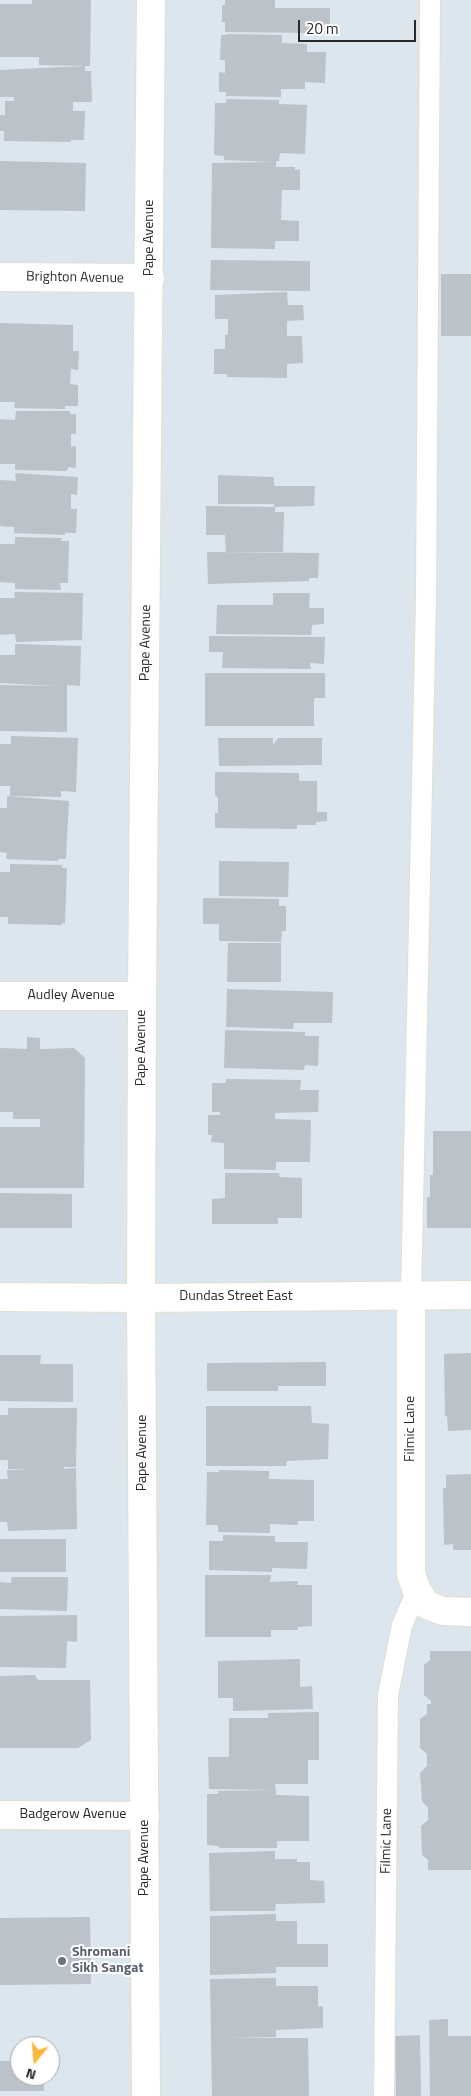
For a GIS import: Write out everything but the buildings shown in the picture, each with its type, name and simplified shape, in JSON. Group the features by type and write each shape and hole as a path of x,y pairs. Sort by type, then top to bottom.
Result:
{"street":[{"name":"Pape Avenue","path":"146,2096 141,1298 151,0"},
{"name":"Brighton Avenue","path":"0,277 150,278"},
{"name":"Audley Avenue","path":"0,996 142,996"},
{"name":"Dundas Street East","path":"0,1297 141,1298 471,1295"},
{"name":"Filmic Lane","path":"411,1296 411,1574 417,1591"},
{"path":"417,1591 427,1605 443,1611 471,1612"},
{"name":"Badgerow Avenue","path":"0,1815 145,1816"}],"lane":[{"path":"411,1296 426,598 430,0"},
{"name":"Filmic Lane","path":"384,2096 388,1695 402,1624 417,1591"}],"place":[{"name":"Shromani Sikh Sangat","path":"62,1961"}]}
